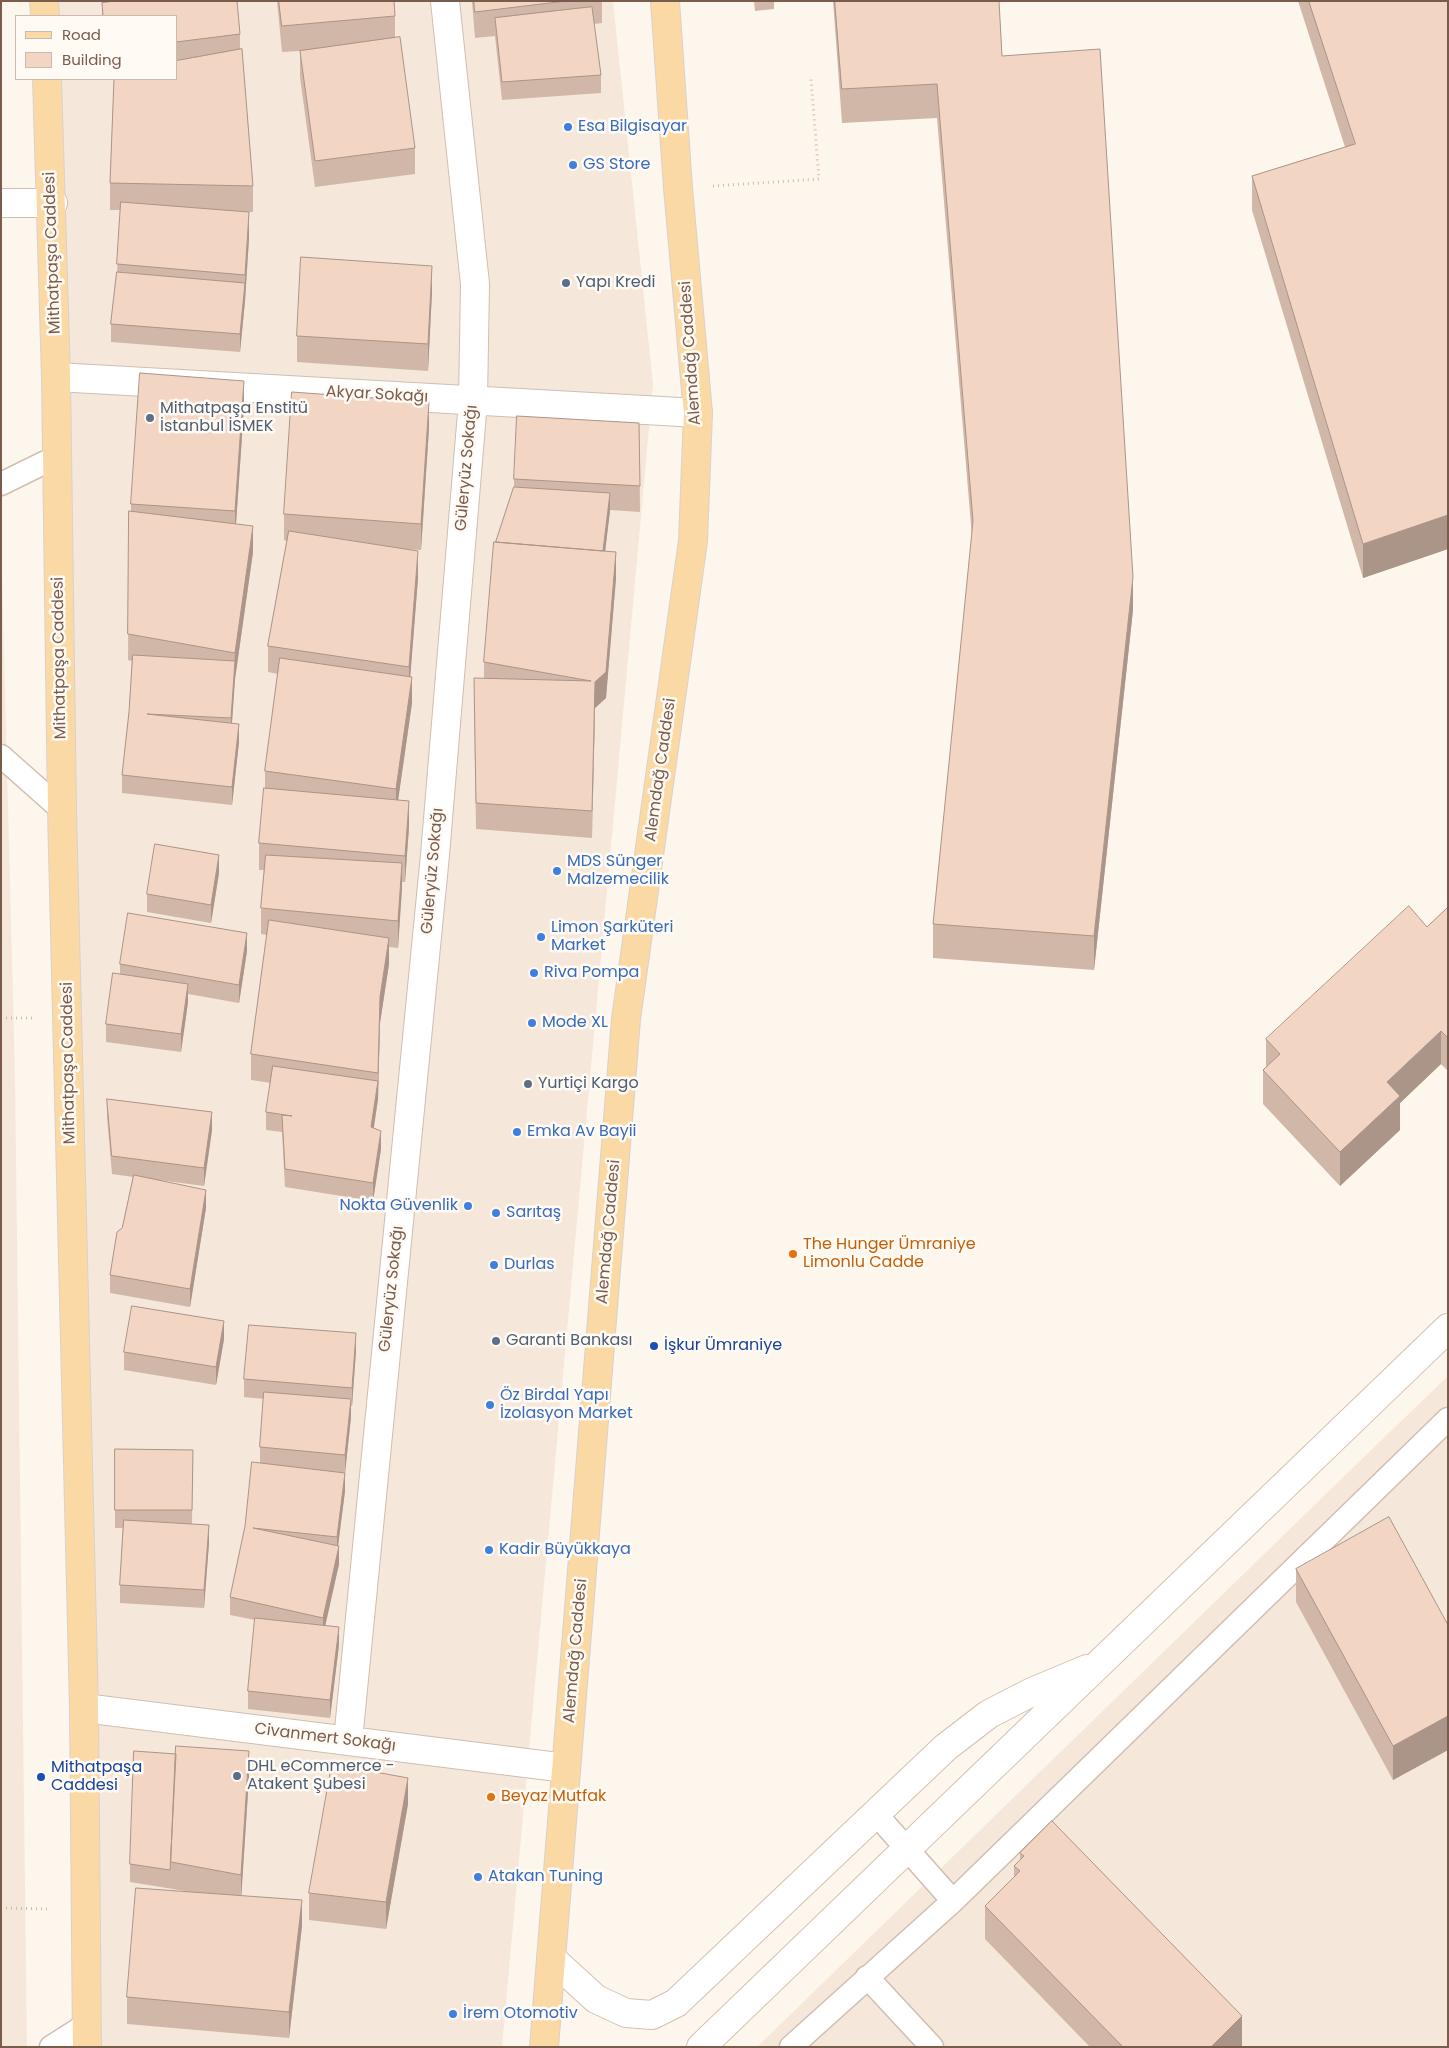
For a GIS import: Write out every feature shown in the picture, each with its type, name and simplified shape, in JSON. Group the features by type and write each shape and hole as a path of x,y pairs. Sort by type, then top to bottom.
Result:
{"main road":[{"path":"44,1 45,15"},
{"name":"Alemdağ Caddesi","path":"544,2047 626,1019 693,541 698,413 678,188 665,1"},
{"name":"Mithatpaşa Caddesi","path":"47,80 53,203 62,810 84,1708 87,2035"}],"street":[{"name":"Güleryüz Sokağı","path":"348,1740 434,864 472,401 475,284 445,1"},
{"path":"1,203 53,203"},
{"name":"Akyar Sokağı","path":"56,377 698,413"},
{"path":"701,2047 1448,1328"},
{"path":"551,1958 596,1999 626,2013 652,2015 676,2002 946,1747 989,1714 1032,1692 1102,1662"},
{"name":"Civanmert Sokağı","path":"84,1708 566,1768"}],"lane":[{"path":"1,484 58,456"},
{"path":"1,756 62,810"},
{"path":"800,2044 867,1977 953,1901 1448,1419"},
{"path":"876,1814 953,1901"},
{"path":"867,1977 932,2047"},
{"path":"51,2047 87,2035"}],"path":[{"path":"678,188 819,179 811,79"},
{"path":"1,1908 86,1909"}],"shaded area":[{"path":"52,1 613,1 653,384 502,2047 90,2047 54,80 178,80 178,15 53,15"},
{"path":"1,536 15,1076 27,2047 1,2047"},
{"path":"1448,1376 1448,2047 757,2047 1367,1454"}],"building":[{"path":"115,1 237,1 240,34 178,42 178,15 103,15 102,3"},
{"path":"279,1 394,1 395,16 282,26"},
{"path":"474,1 566,1 475,12"},
{"path":"835,1 999,1 1002,56 1100,49 1133,577 1094,936 933,924 973,521 937,84 842,89"},
{"path":"1309,1 1448,1 1448,515 1363,544 1252,176 1355,144"},
{"path":"592,7 601,75 502,82 495,18"},
{"path":"400,37 415,148 315,161 300,51"},
{"path":"242,49 253,186 110,183 114,80 178,80 178,61"},
{"path":"121,202 249,212 245,275 117,264"},
{"path":"301,257 432,266 428,344 297,336"},
{"path":"117,272 245,283 240,334 111,324"},
{"path":"140,373 244,381 235,511 131,504"},
{"path":"292,392 429,402 421,524 284,514"},
{"path":"517,416 639,423 640,486 514,479"},
{"path":"514,487 610,493 603,551 496,542"},
{"path":"129,511 253,526 235,653 128,634"},
{"path":"289,531 418,551 409,667 268,646"},
{"path":"494,542 616,552 606,672 595,682 592,811 476,803 474,678 591,681 484,662"},
{"path":"133,655 235,661 231,718 147,714 239,724 232,787 122,775"},
{"path":"280,658 412,677 396,789 265,771"},
{"path":"264,788 409,801 405,856 259,843"},
{"path":"155,844 219,855 211,905 147,894"},
{"path":"266,855 402,863 398,921 261,908"},
{"path":"1409,906 1427,927 1448,907 1448,1038 1441,1031 1387,1082 1400,1096 1340,1152 1263,1070 1280,1054 1266,1039"},
{"path":"128,913 247,933 239,985 120,964"},
{"path":"269,920 389,938 380,997 378,1073 251,1054"},
{"path":"113,973 188,984 181,1034 106,1024"},
{"path":"273,1066 378,1081 371,1127 381,1131 373,1183 285,1169 282,1115 292,1116 266,1112"},
{"path":"107,1099 212,1112 204,1168 112,1156"},
{"path":"134,1175 206,1190 190,1289 110,1275 117,1232 122,1228"},
{"path":"132,1306 224,1321 216,1367 124,1352"},
{"path":"249,1325 356,1333 352,1388 244,1379"},
{"path":"264,1392 351,1399 345,1455 260,1447"},
{"path":"115,1449 193,1450 192,1510 115,1510"},
{"path":"252,1462 345,1473 337,1537 253,1528 339,1546 323,1618 230,1597 245,1526"},
{"path":"1389,1517 1448,1625 1448,1716 1393,1746 1296,1569"},
{"path":"124,1520 209,1525 204,1590 120,1585"},
{"path":"255,1618 339,1627 330,1700 248,1691"},
{"path":"176,1746 249,1751 241,1875 171,1862"},
{"path":"134,1751 176,1754 170,1870 130,1864"},
{"path":"332,1764 408,1778 386,1902 309,1893"},
{"path":"1052,1821 1242,2016 1211,2047 1123,2047 985,1906 1020,1871 1014,1866 1024,1856 1020,1853"},
{"path":"136,1888 302,1900 289,2012 127,1997"}],"place":[{"name":"Esa Bilgisayar","path":"568,127"},
{"name":"GS Store","path":"573,165"},
{"name":"Yapı Kredi","path":"566,283"},
{"name":"Mithatpaşa Enstitü İstanbul İSMEK","path":"150,418"},
{"name":"MDS Sünger Malzemecilik","path":"557,871"},
{"name":"Limon Şarküteri Market","path":"541,937"},
{"name":"Riva Pompa","path":"534,973"},
{"name":"Mode XL","path":"532,1023"},
{"name":"Yurtiçi Kargo","path":"528,1084"},
{"name":"Emka Av Bayii","path":"517,1132"},
{"name":"Nokta Güvenlik","path":"468,1206"},
{"name":"Sarıtaş","path":"496,1213"},
{"name":"The Hunger Ümraniye Limonlu Cadde","path":"793,1254"},
{"name":"Durlas","path":"494,1265"},
{"name":"Garanti Bankası","path":"496,1341"},
{"name":"İşkur Ümraniye","path":"654,1346"},
{"name":"Öz Birdal Yapı İzolasyon Market","path":"490,1405"},
{"name":"Kadir Büyükkaya","path":"489,1550"},
{"name":"DHL eCommerce - Atakent Şubesi","path":"237,1776"},
{"name":"Mithatpaşa Caddesi","path":"41,1777"},
{"name":"Beyaz Mutfak","path":"491,1797"},
{"name":"Atakan Tuning","path":"478,1877"},
{"name":"İrem Otomotiv","path":"453,2014"}]}
